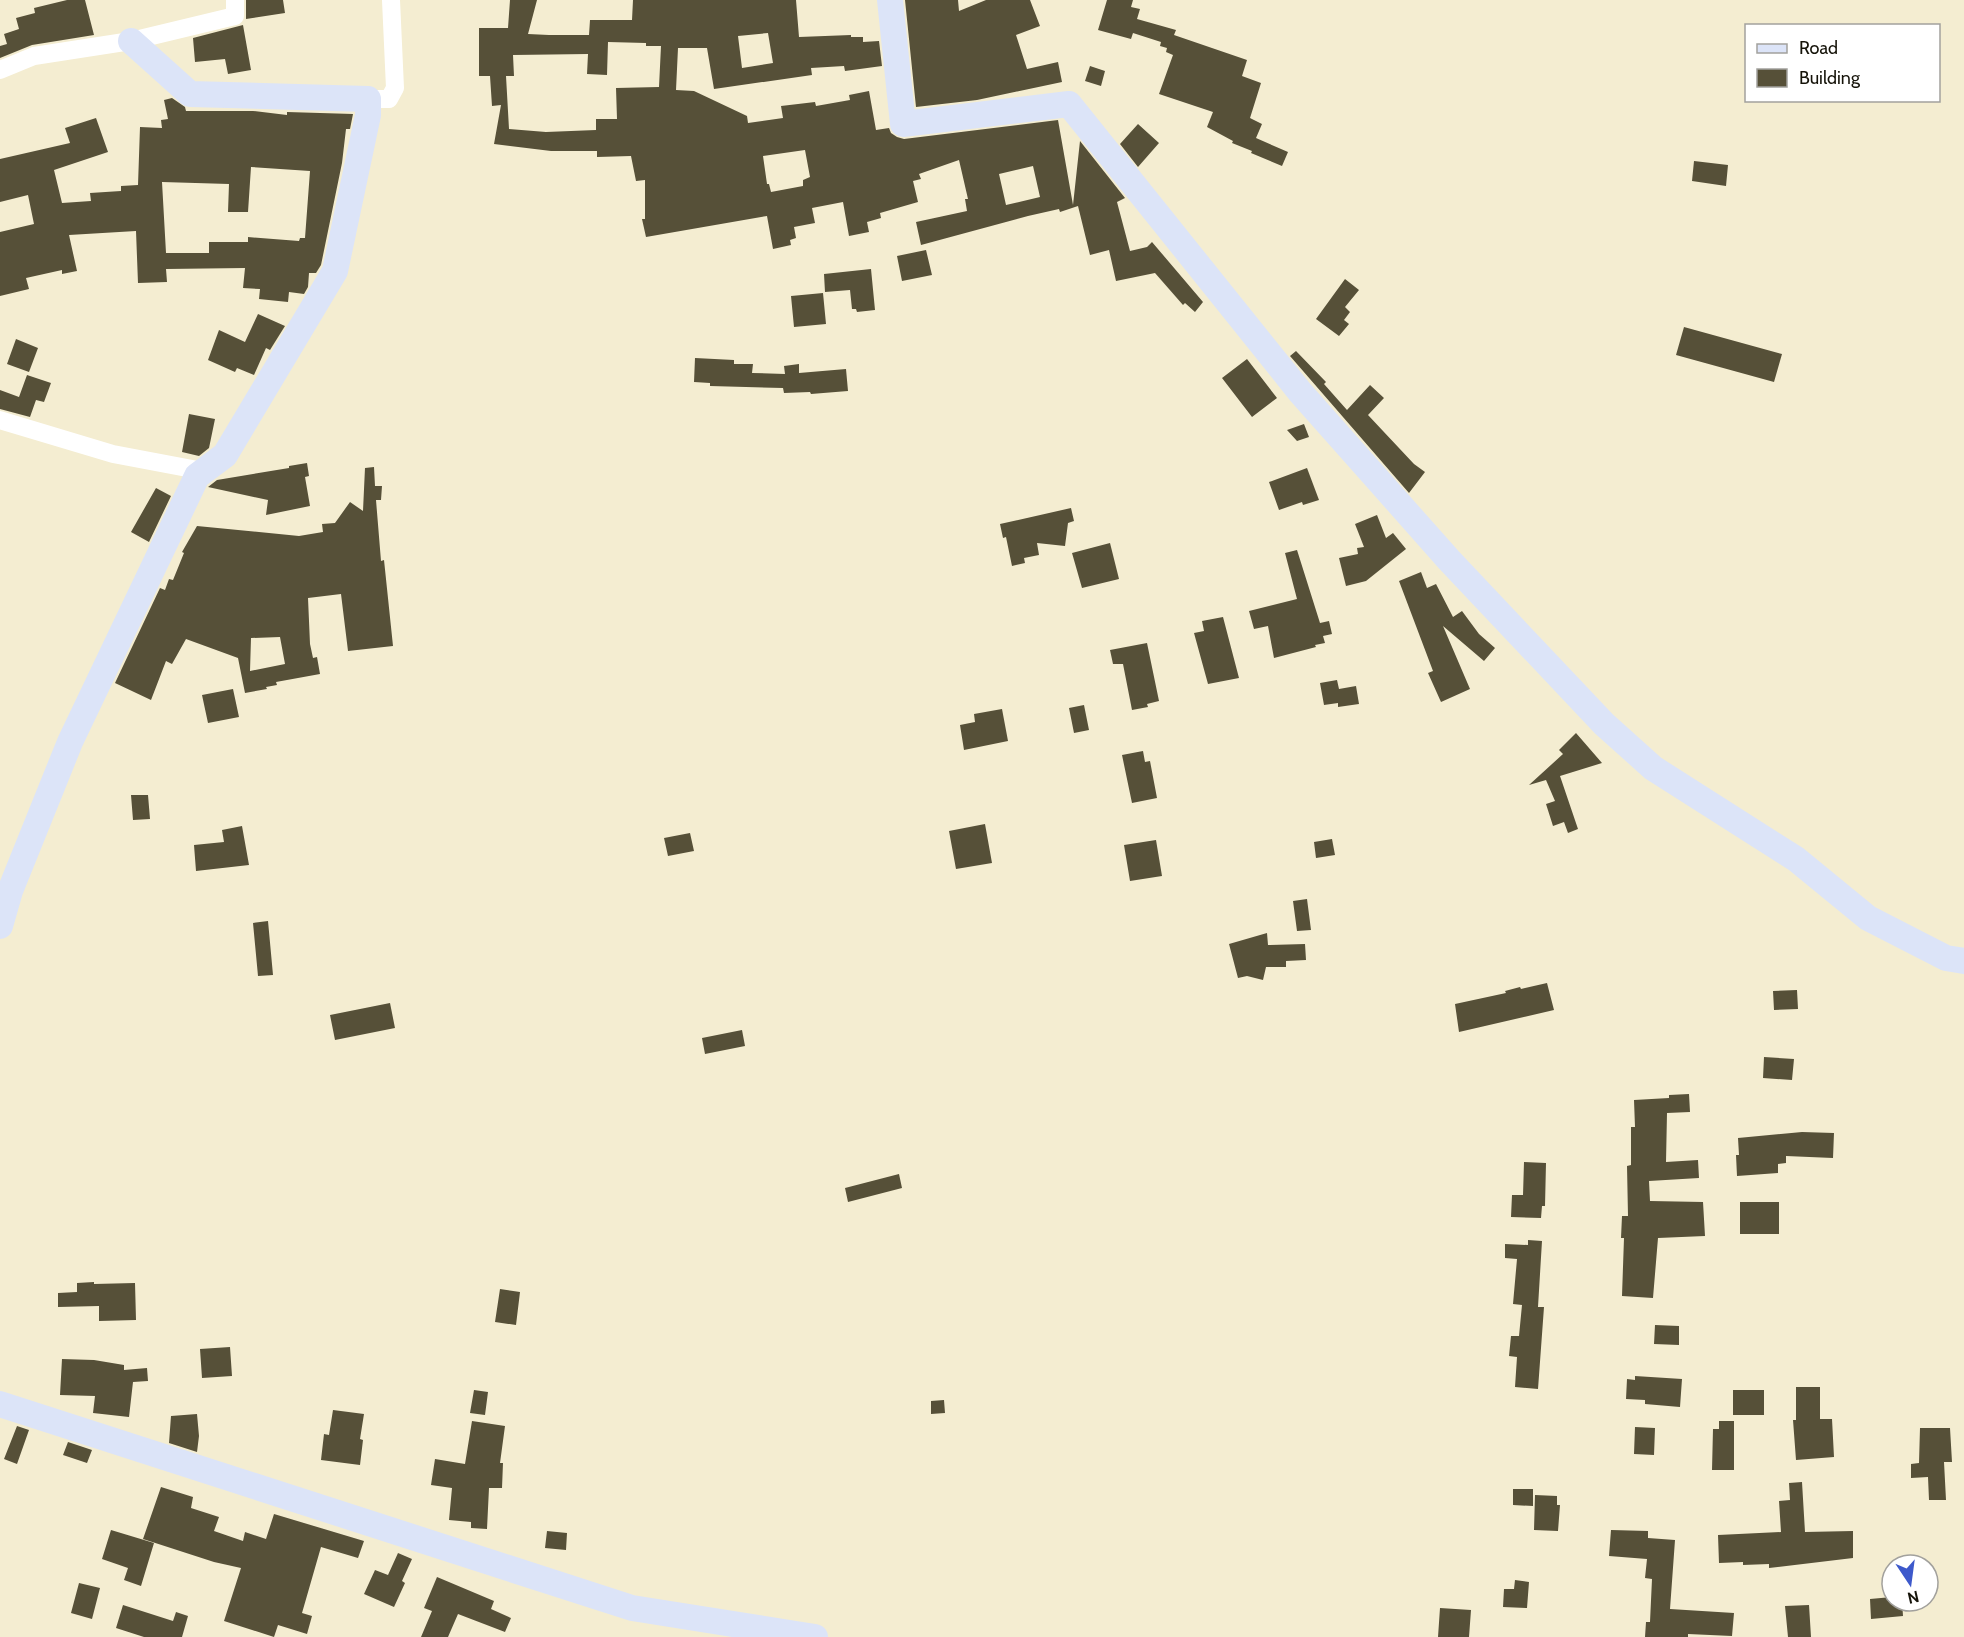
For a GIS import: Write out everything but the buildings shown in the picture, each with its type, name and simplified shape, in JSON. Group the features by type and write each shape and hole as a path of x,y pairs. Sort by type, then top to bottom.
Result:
{"street":[{"path":"0,70 34,56 131,41 235,16 235,0"},
{"path":"131,41 190,94 389,99 395,88 391,0"},
{"path":"890,0 903,124 1069,104 1300,392 1449,560 1604,724 1653,768 1796,859 1868,918 1946,958 1964,961"},
{"path":"0,926 10,891 70,742 197,476 225,455 335,271 368,115 368,99"},
{"path":"0,420 113,454 203,471"},
{"path":"0,1404 632,1608 815,1637"}]}
